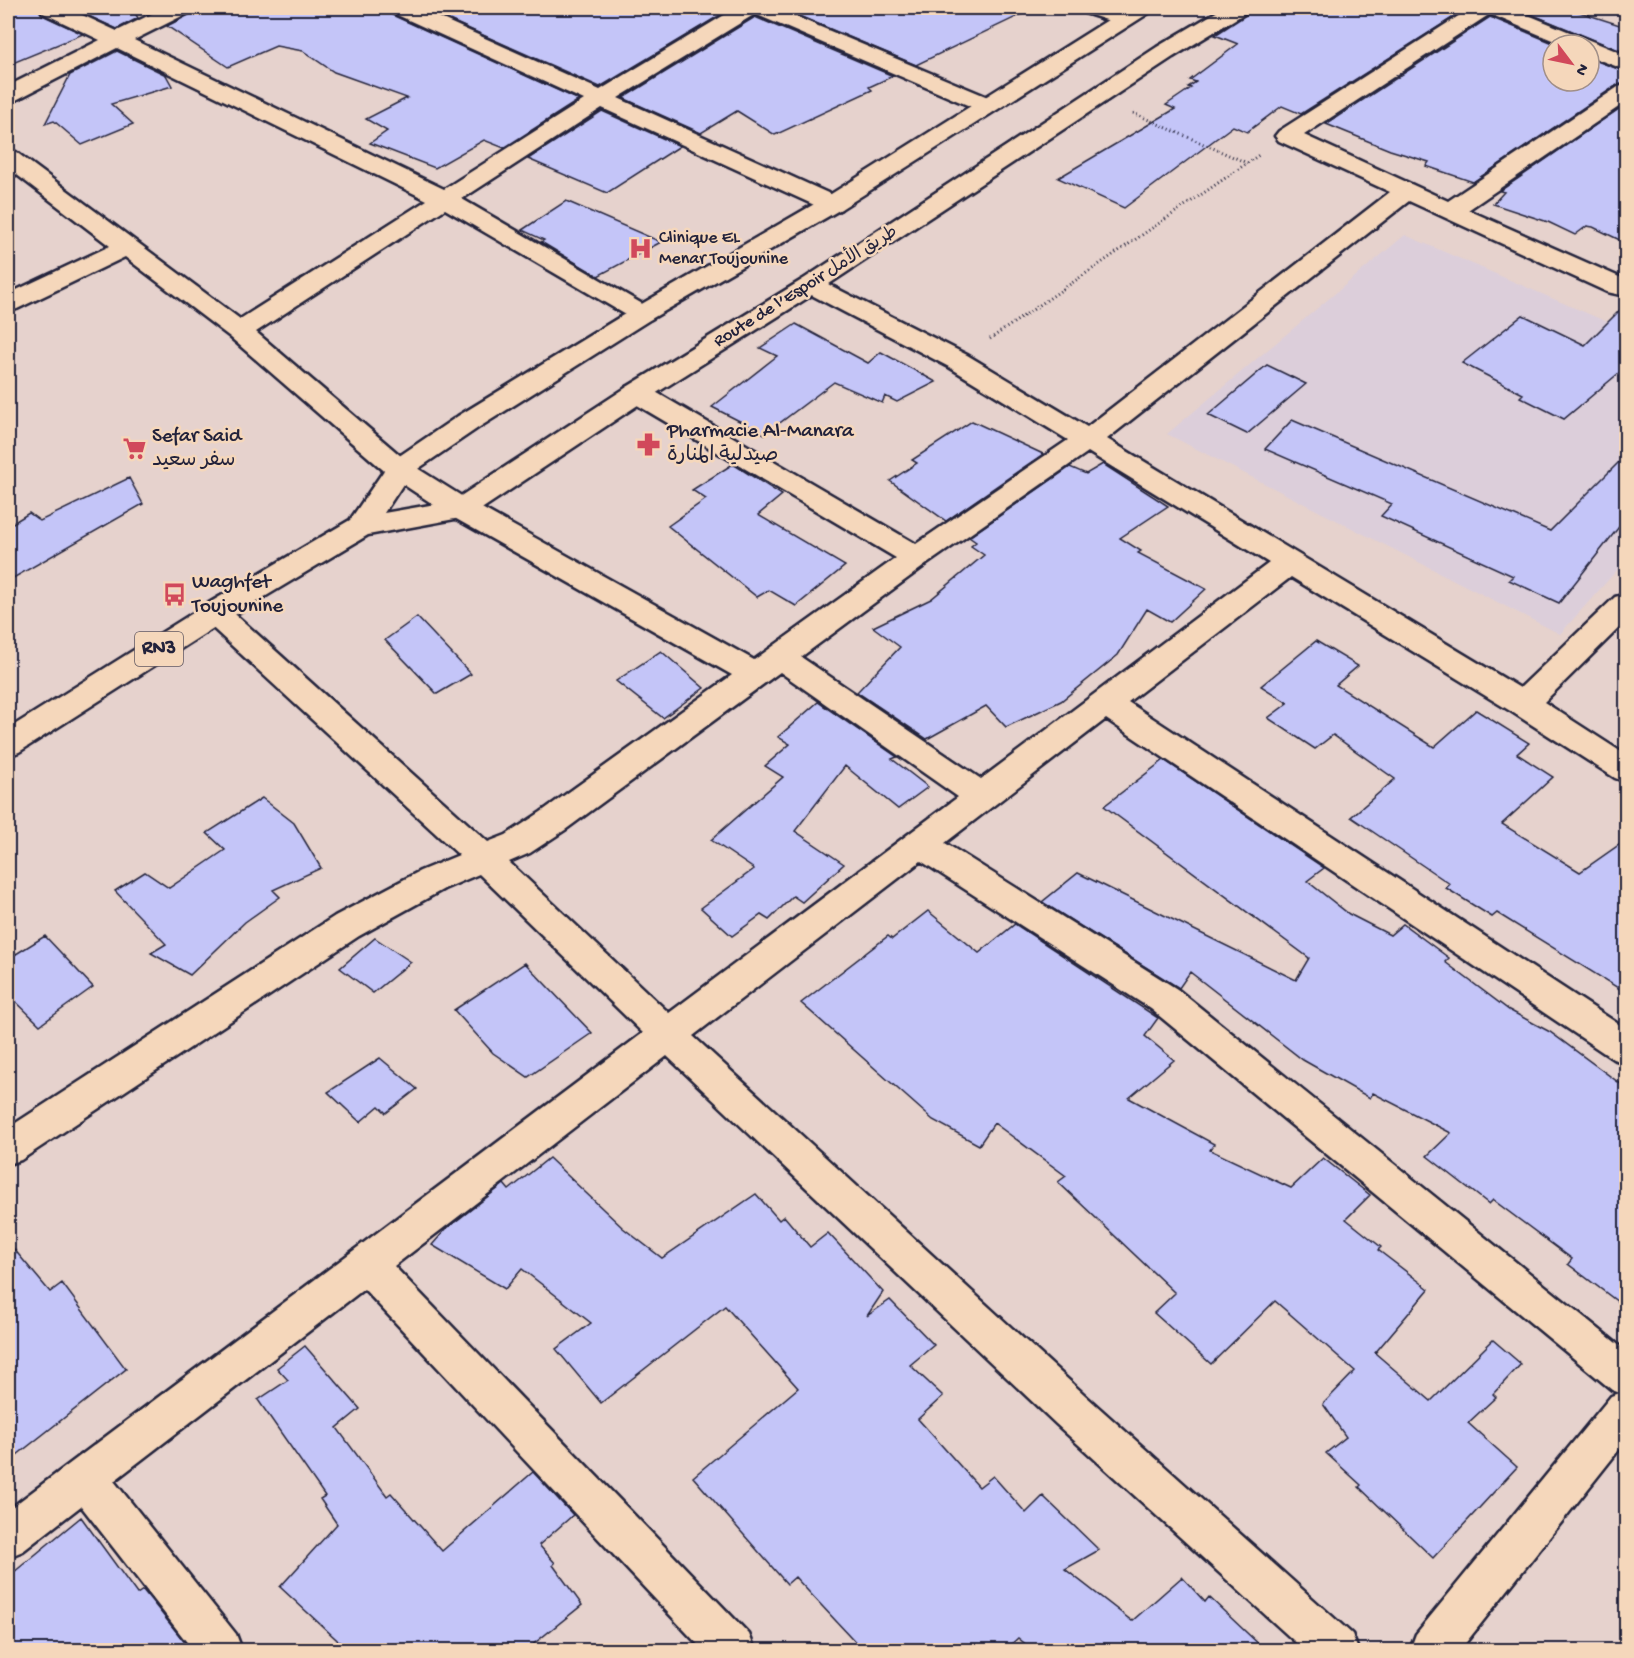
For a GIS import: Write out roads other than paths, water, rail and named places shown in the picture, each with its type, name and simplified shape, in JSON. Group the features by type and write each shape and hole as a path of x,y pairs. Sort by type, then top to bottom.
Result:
{"main road":[{"path":"51,8 447,200 642,314"},
{"path":"8,95 180,8"},
{"path":"401,8 832,204"},
{"path":"239,331 447,200 603,98 750,8"},
{"path":"758,8 987,105"},
{"path":"1093,8 1132,13"},
{"name":"Route de l’Espoir طريق الأمل","path":"8,744 215,613 360,527 461,508 637,393 812,285 1237,8"},
{"path":"1485,8 1287,136 1616,287 1626,288"},
{"path":"1494,8 1554,33"},
{"name":"Route de l’Espoir طريق الأمل","path":"360,527 399,469 468,422 642,314 832,204 1132,13"},
{"path":"1601,53 1626,63"},
{"path":"1451,210 1626,92"},
{"path":"8,157 239,331 399,469 461,508 769,666 982,797"},
{"path":"8,1148 347,926 432,880 518,844 553,821 917,557 1089,439 1408,190"},
{"path":"8,304 127,247"},
{"path":"812,285 958,361 1089,439 1288,564 1523,704 1626,770"},
{"path":"637,393 917,557"},
{"path":"8,1536 1288,564"},
{"path":"1523,704 1626,604"},
{"path":"215,613 485,859 667,1034 1071,1410 1336,1650"},
{"path":"1106,703 1626,1048"},
{"path":"921,844 1164,999 1626,1376"},
{"path":"366,1264 733,1650"},
{"path":"1432,1650 1626,1410"},
{"path":"85,1477 220,1650"}],"place":[{"name":"Clinique EL Menar Toujounine","path":"641,248"},
{"name":"Pharmacie Al-Manara صيدلية المنارة","path":"649,444"},
{"name":"Sefar Said سفر سعيد","path":"134,449"},
{"name":"Waghfet Toujounine","path":"174,595"}]}
